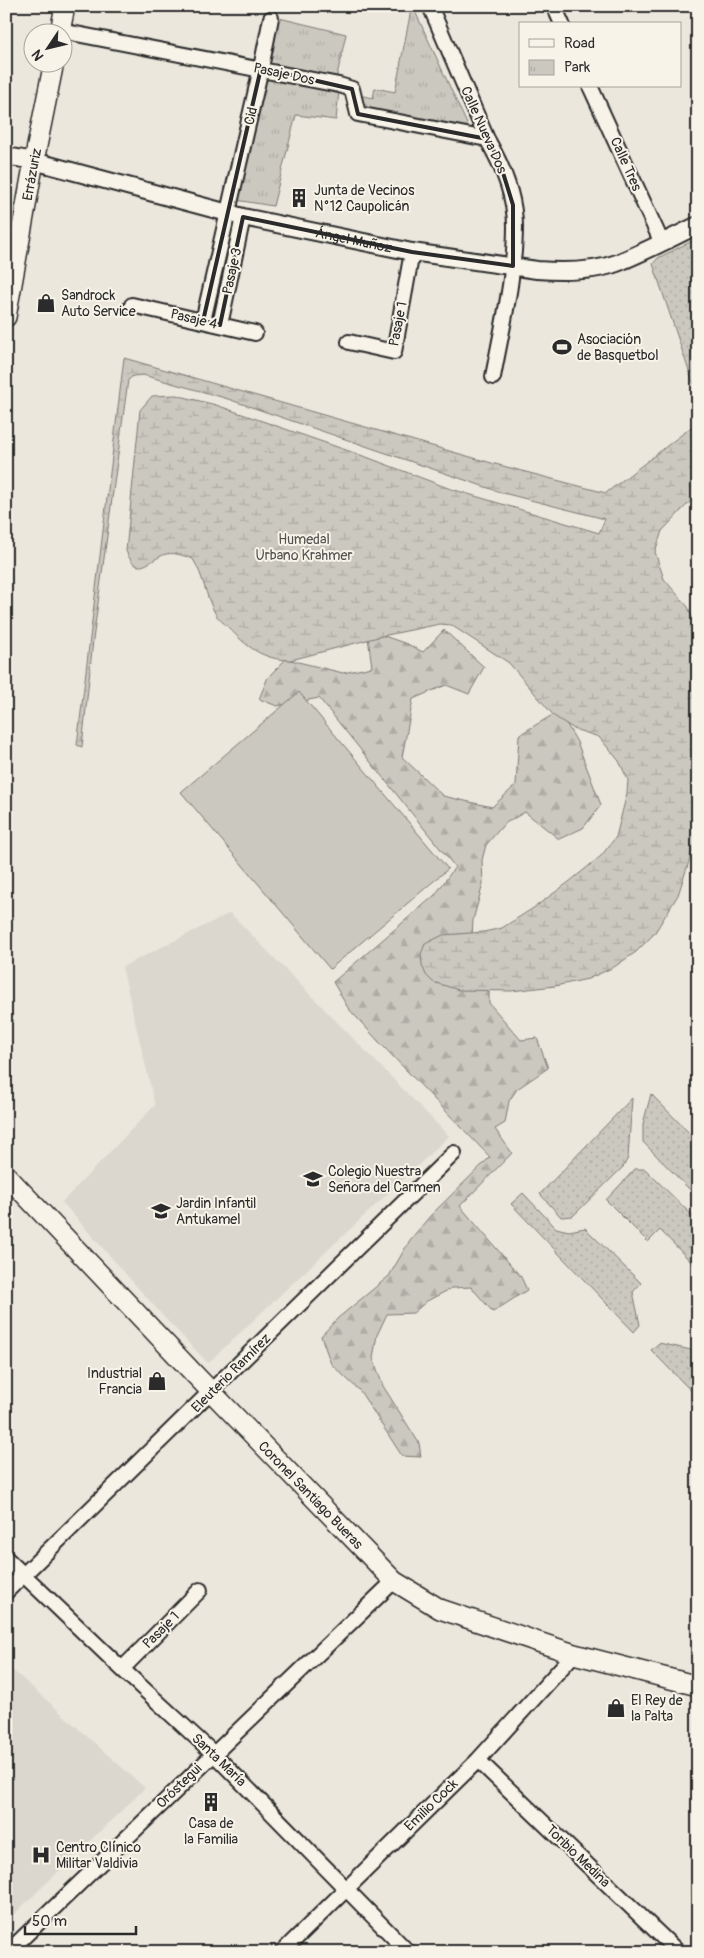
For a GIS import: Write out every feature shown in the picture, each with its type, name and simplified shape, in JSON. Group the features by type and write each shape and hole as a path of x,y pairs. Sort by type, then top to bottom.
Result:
{"main road":[{"path":"63,22 65,6"},
{"name":"Errázuriz","path":"6,317 52,72"},
{"name":"Coronel Santiago Bueras","path":"6,1175 394,1581 440,1610 574,1654 698,1686"}],"street":[{"name":"Calle Nueva Dos","path":"430,6 487,139 499,160 513,205 515,225 513,266 493,377"},
{"path":"554,6 561,22"},
{"name":"Cid","path":"236,215 271,18"},
{"name":"Pasaje Dos","path":"72,34 261,68 352,89 358,114 487,139"},
{"name":"Calle Tres","path":"591,88 662,243"},
{"name":"Ángel Muñoz","path":"6,156 34,161 236,215 412,252 555,271 584,270 616,263 698,225"},
{"name":"Pasaje 3","path":"204,321 236,215"},
{"name":"Pasaje 3","path":"220,325 236,215"},
{"name":"Pasaje 1","path":"350,342 394,352 412,252"},
{"name":"Pasaje 4","path":"132,305 255,333"},
{"name":"Eleuterio Ramírez","path":"6,1592 454,1153"},
{"name":"Santa María","path":"6,1558 213,1753 408,1952"},
{"name":"Oróstegui","path":"8,1952 394,1581"},
{"name":"Pasaje 1","path":"122,1669 200,1590"},
{"name":"Emilio Cock","path":"282,1952 345,1888 478,1760 574,1654"},
{"name":"Toribio Medina","path":"478,1760 678,1952"}],"highlighted area":[{"path":"261,68 352,89 358,114 487,139 499,160 513,205 513,266 412,252 243,217 220,325 203,321"}],"shaded area":[{"name":"Colegio Nuestra Señora del Carmen","path":"230,913 449,1136 208,1363 163,1316 62,1202 155,1105 122,967"},
{"name":"Centro Clínico Militar Valdivia","path":"6,1664 145,1788 6,1922"}],"green space":[{"path":"414,9 467,124 463,130 363,112 360,98 364,96 373,98 375,88 395,92 411,10"},
{"path":"275,17 346,34 336,80 266,64"},
{"path":"263,76 339,91 336,120 296,115 273,206 236,200"},
{"path":"698,238 698,392 692,380 653,264 658,258"},
{"name":"Humedal Urbano Krahmer","path":"124,358 495,464 606,493 698,422 698,493 662,531 655,552 664,579 688,607 698,630 698,834 678,895 654,934 636,952 614,967 588,979 555,986 511,991 459,990 433,982 426,975 422,965 421,954 425,944 443,935 484,932 502,928 535,907 601,856 616,837 627,793 628,780 619,761 599,737 574,729 554,716 509,663 451,625 440,624 382,636 291,660 272,658 249,646 218,617 193,559 178,554 167,554 147,564 138,566 130,559 126,551 140,410 152,396 176,395 216,405 369,458 448,488 599,533 605,519 503,493 225,398 143,375 133,376 128,380 93,640 82,747 77,745"},
{"path":"367,630 407,644 423,652 444,630 484,667 469,694 446,685 413,699 402,757 443,796 492,807 516,785 519,735 559,711 577,742 601,805 583,828 559,839 525,812 504,824 486,845 482,860 483,884 473,920 472,937 489,976 489,1003 521,1040 537,1038 548,1068 517,1089 509,1101 505,1123 495,1129 512,1153 460,1206 521,1277 527,1290 493,1312 471,1287 452,1288 427,1301 413,1313 387,1314 377,1335 373,1358 383,1386 419,1443 421,1457 402,1456 360,1391 331,1364 321,1336 338,1318 389,1276 410,1240 430,1216 490,1157 348,1008 333,982 435,895 455,867 319,698 277,706 259,699 268,677 286,659 343,673 372,667"},
{"path":"299,692 448,869 330,969 181,792"},
{"path":"651,1094 698,1142 698,1198 643,1142 643,1124"},
{"path":"632,1098 628,1158 623,1167 573,1216 561,1217 540,1194"},
{"path":"635,1169 645,1169 698,1221 698,1269 660,1230 648,1242 606,1200"},
{"path":"523,1193 556,1228 569,1231 585,1228 641,1283 633,1292 640,1325 634,1332 511,1204"},
{"path":"659,1343 691,1350 698,1344 698,1398 651,1350"}],"place":[{"name":"Junta de Vecinos N°12 Caupolicán","path":"299,198"},
{"name":"Sandrock Auto Service","path":"46,303"},
{"name":"Asociación de Basquetbol","path":"562,347"},
{"name":"Colegio Nuestra Señora del Carmen","path":"313,1179"},
{"name":"Jardin Infantil Antukamel","path":"161,1211"},
{"name":"Industrial Francia","path":"157,1381"},
{"name":"El Rey de la Palta","path":"616,1708"},
{"name":"Casa de la Familia","path":"211,1802"},
{"name":"Centro Clínico Militar Valdivia","path":"41,1855"}]}
